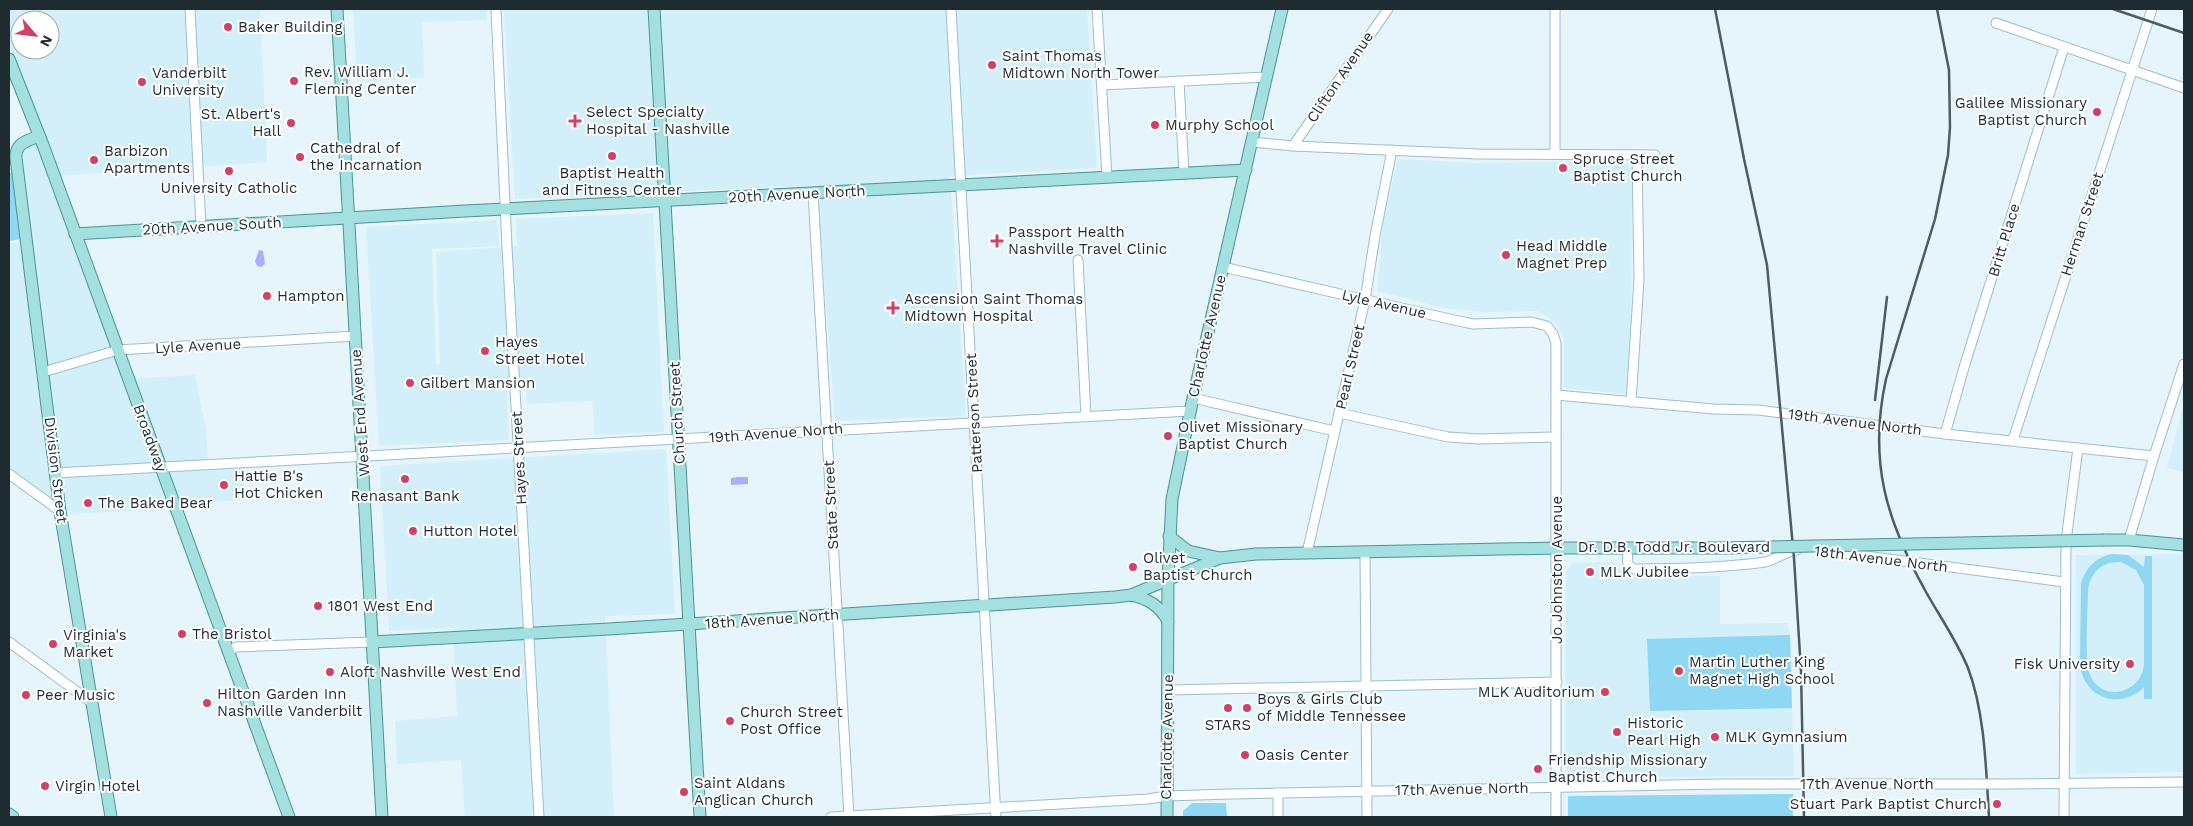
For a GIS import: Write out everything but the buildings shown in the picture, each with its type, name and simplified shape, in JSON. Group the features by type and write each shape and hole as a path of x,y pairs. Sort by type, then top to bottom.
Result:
{"main road":[{"name":"West End Avenue","path":"337,9 382,817"},
{"name":"Church Street","path":"654,9 700,817"},
{"name":"Charlotte Avenue","path":"1167,817 1169,536 1175,481 1282,9"},
{"name":"Broadway","path":"9,59 289,817"},
{"name":"Division Street","path":"39,136 17,147 13,172 43,372 60,511 111,817"},
{"name":"20th Avenue North","path":"349,217 1246,170"},
{"name":"20th Avenue South","path":"75,234 349,217"},
{"path":"1169,536 1188,551 1220,558"},
{"name":"Dr. D.B. Todd Jr. Boulevard","path":"1168,579 1220,558 1256,554 1557,548 1724,548 2104,540 2129,540 2184,545"},
{"name":"18th Avenue North","path":"372,642 529,634 1130,595 1168,579"},
{"path":"1130,595 1145,599 1154,604 1162,610 1168,621"},
{"path":"9,814 13,817"}],"street":[{"path":"190,9 201,226"},
{"name":"Hayes Street","path":"496,9 505,209 539,817"},
{"name":"Patterson Street","path":"951,9 996,817"},
{"path":"1097,9 1107,177"},
{"name":"Clifton Avenue","path":"1293,146 1388,9"},
{"path":"1555,9 1555,154"},
{"name":"Herman Street","path":"2013,440 2152,9"},
{"path":"1996,23 2184,88"},
{"name":"Britt Place","path":"1945,434 2064,47"},
{"path":"1102,85 1266,77"},
{"path":"1179,81 1184,173"},
{"path":"1252,142 1293,146 1478,154 1655,155"},
{"name":"Pearl Street","path":"1307,553 1365,300 1375,233 1392,150"},
{"path":"1631,402 1639,279 1637,155"},
{"name":"State Street","path":"813,193 849,817"},
{"path":"1078,260 1086,416"},
{"name":"Lyle Avenue","path":"1223,267 1473,324 1531,322 1547,326"},
{"name":"Jo Johnston Avenue","path":"1547,326 1556,343 1556,817"},
{"name":"Lyle Avenue","path":"43,372 118,350 355,336"},
{"path":"2129,540 2184,364"},
{"name":"19th Avenue North","path":"1556,395 1714,409 1758,410 1945,434 2154,456"},
{"path":"1193,398 1334,431"},
{"name":"19th Avenue North","path":"55,473 363,458 826,430 1190,411"},
{"path":"1339,413 1458,439 1556,437"},
{"path":"2064,817 2064,582 2066,541 2078,448"},
{"path":"9,474 60,511"},
{"name":"18th Avenue North","path":"1627,548 1628,565 1634,569 1713,567 1768,561 1790,550 1805,549 1851,553 2064,582"},
{"path":"1366,552 1367,817"},
{"path":"9,642 91,702"},
{"path":"228,650 236,647 372,642"},
{"path":"1168,690 1557,682"},
{"name":"17th Avenue North","path":"830,817 1148,799 1167,796 1367,790 1720,784 2184,782"},
{"path":"1278,793 1278,817"}],"shaded area":[{"path":"9,9 260,9 267,162 55,176 128,379 195,375 206,429 208,465 243,463 244,500 174,504 176,509 66,514 9,474 9,244 26,241 16,153 39,136 11,60 60,60 60,10 10,10 10,58"},
{"path":"353,9 486,9 487,20 422,22 424,78 357,82"},
{"name":"Ascension Saint Thomas Midtown Hospital","path":"504,9 1087,9 1097,168 950,176 966,416 835,421 817,185 515,199"},
{"name":"Head Middle Magnet Prep","path":"1398,159 1476,163 1625,161 1632,169 1631,341 1627,394 1564,388 1564,338 1556,324 1547,316 1537,311 1485,312 1444,308 1377,291 1383,224"},
{"path":"14,172 22,239 9,241 9,173"},
{"path":"653,213 664,432 594,435 593,401 527,404 525,382 506,384 509,440 379,446 366,227 497,220 499,246 432,249 436,365 440,364 436,252 517,246 516,219"},
{"path":"259,250 263,251 265,264 261,267 257,266 255,261"},
{"path":"2184,403 2184,472 2167,468"},
{"path":"666,449 675,614 605,616 614,817 465,817 461,760 397,764 395,721 457,716 453,628 389,631 380,466"},
{"path":"748,477 748,484 731,485 731,478"},
{"path":"2111,554 2128,555 2144,567 2145,556 2152,556 2152,699 2144,699 2144,687 2124,698 2104,697 2095,693 2083,676 2080,664 2081,584 2085,573 2092,564 2100,558","holes":["2121,562 2136,570 2144,585 2144,664 2142,674 2129,688 2112,692 2103,690 2096,684 2088,668 2089,584 2098,569 2109,563"]},
{"name":"Fisk University","path":"2184,554 2184,772 2076,774 2076,555"},
{"name":"Martin Luther King Magnet High School","path":"1612,562 1617,564 1622,573 1628,577 1720,576 1720,624 1788,623 1790,635 1794,776 1566,778 1566,571 1573,563"},
{"path":"1790,635 1792,708 1650,711 1647,639"},
{"path":"1793,794 1793,817 1568,817 1568,796"},
{"path":"1192,803 1226,803 1227,817 1183,817 1183,811"}],"railway":[{"path":"1715,9 1767,265 1794,558 1801,671 1804,817"},
{"path":"1937,9 1949,70 1950,127 1948,155 1935,219 1886,379 1881,409 1880,463 1884,489 1900,540 1926,592 1959,648 1974,685 1984,741 1989,817"},
{"path":"2113,9 2184,33"},
{"path":"1875,400 1887,297"}],"place":[{"name":"Baker Building","path":"228,27"},
{"name":"Saint Thomas Midtown North Tower","path":"992,65"},
{"name":"Rev. William J. Fleming Center","path":"294,81"},
{"name":"Vanderbilt University","path":"142,82"},
{"name":"Galilee Missionary Baptist Church","path":"2097,112"},
{"name":"Select Specialty Hospital - Nashville","path":"575,121"},
{"name":"St. Albert's Hall","path":"291,123"},
{"name":"Murphy School","path":"1155,125"},
{"name":"Baptist Health and Fitness Center","path":"612,156"},
{"name":"Cathedral of the Incarnation","path":"300,157"},
{"name":"Barbizon Apartments","path":"94,160"},
{"name":"Spruce Street Baptist Church","path":"1563,168"},
{"name":"University Catholic","path":"229,171"},
{"name":"Passport Health Nashville Travel Clinic","path":"997,241"},
{"name":"Head Middle Magnet Prep","path":"1506,255"},
{"name":"Hampton","path":"267,296"},
{"name":"Ascension Saint Thomas Midtown Hospital","path":"893,308"},
{"name":"Hayes Street Hotel","path":"485,351"},
{"name":"Gilbert Mansion","path":"410,383"},
{"name":"Olivet Missionary Baptist Church","path":"1168,436"},
{"name":"Renasant Bank","path":"405,479"},
{"name":"Hattie B's Hot Chicken","path":"224,485"},
{"name":"The Baked Bear","path":"88,503"},
{"name":"Hutton Hotel","path":"413,531"},
{"name":"Olivet Baptist Church","path":"1133,567"},
{"name":"MLK Jubilee","path":"1590,572"},
{"name":"1801 West End","path":"318,606"},
{"name":"The Bristol","path":"182,634"},
{"name":"Virginia's Market","path":"53,644"},
{"name":"Fisk University","path":"2130,664"},
{"name":"Martin Luther King Magnet High School","path":"1679,671"},
{"name":"Aloft Nashville West End","path":"330,672"},
{"name":"MLK Auditorium","path":"1605,692"},
{"name":"Peer Music","path":"26,695"},
{"name":"Hilton Garden Inn Nashville Vanderbilt","path":"207,703"},
{"name":"STARS","path":"1228,708"},
{"name":"Boys & Girls Club of Middle Tennessee","path":"1247,708"},
{"name":"Church Street Post Office","path":"730,721"},
{"name":"Historic Pearl High","path":"1617,732"},
{"name":"MLK Gymnasium","path":"1715,737"},
{"name":"Oasis Center","path":"1245,755"},
{"name":"Friendship Missionary Baptist Church","path":"1538,769"},
{"name":"Virgin Hotel","path":"45,786"},
{"name":"Saint Aldans Anglican Church","path":"684,792"},
{"name":"Stuart Park Baptist Church","path":"1997,804"}]}
